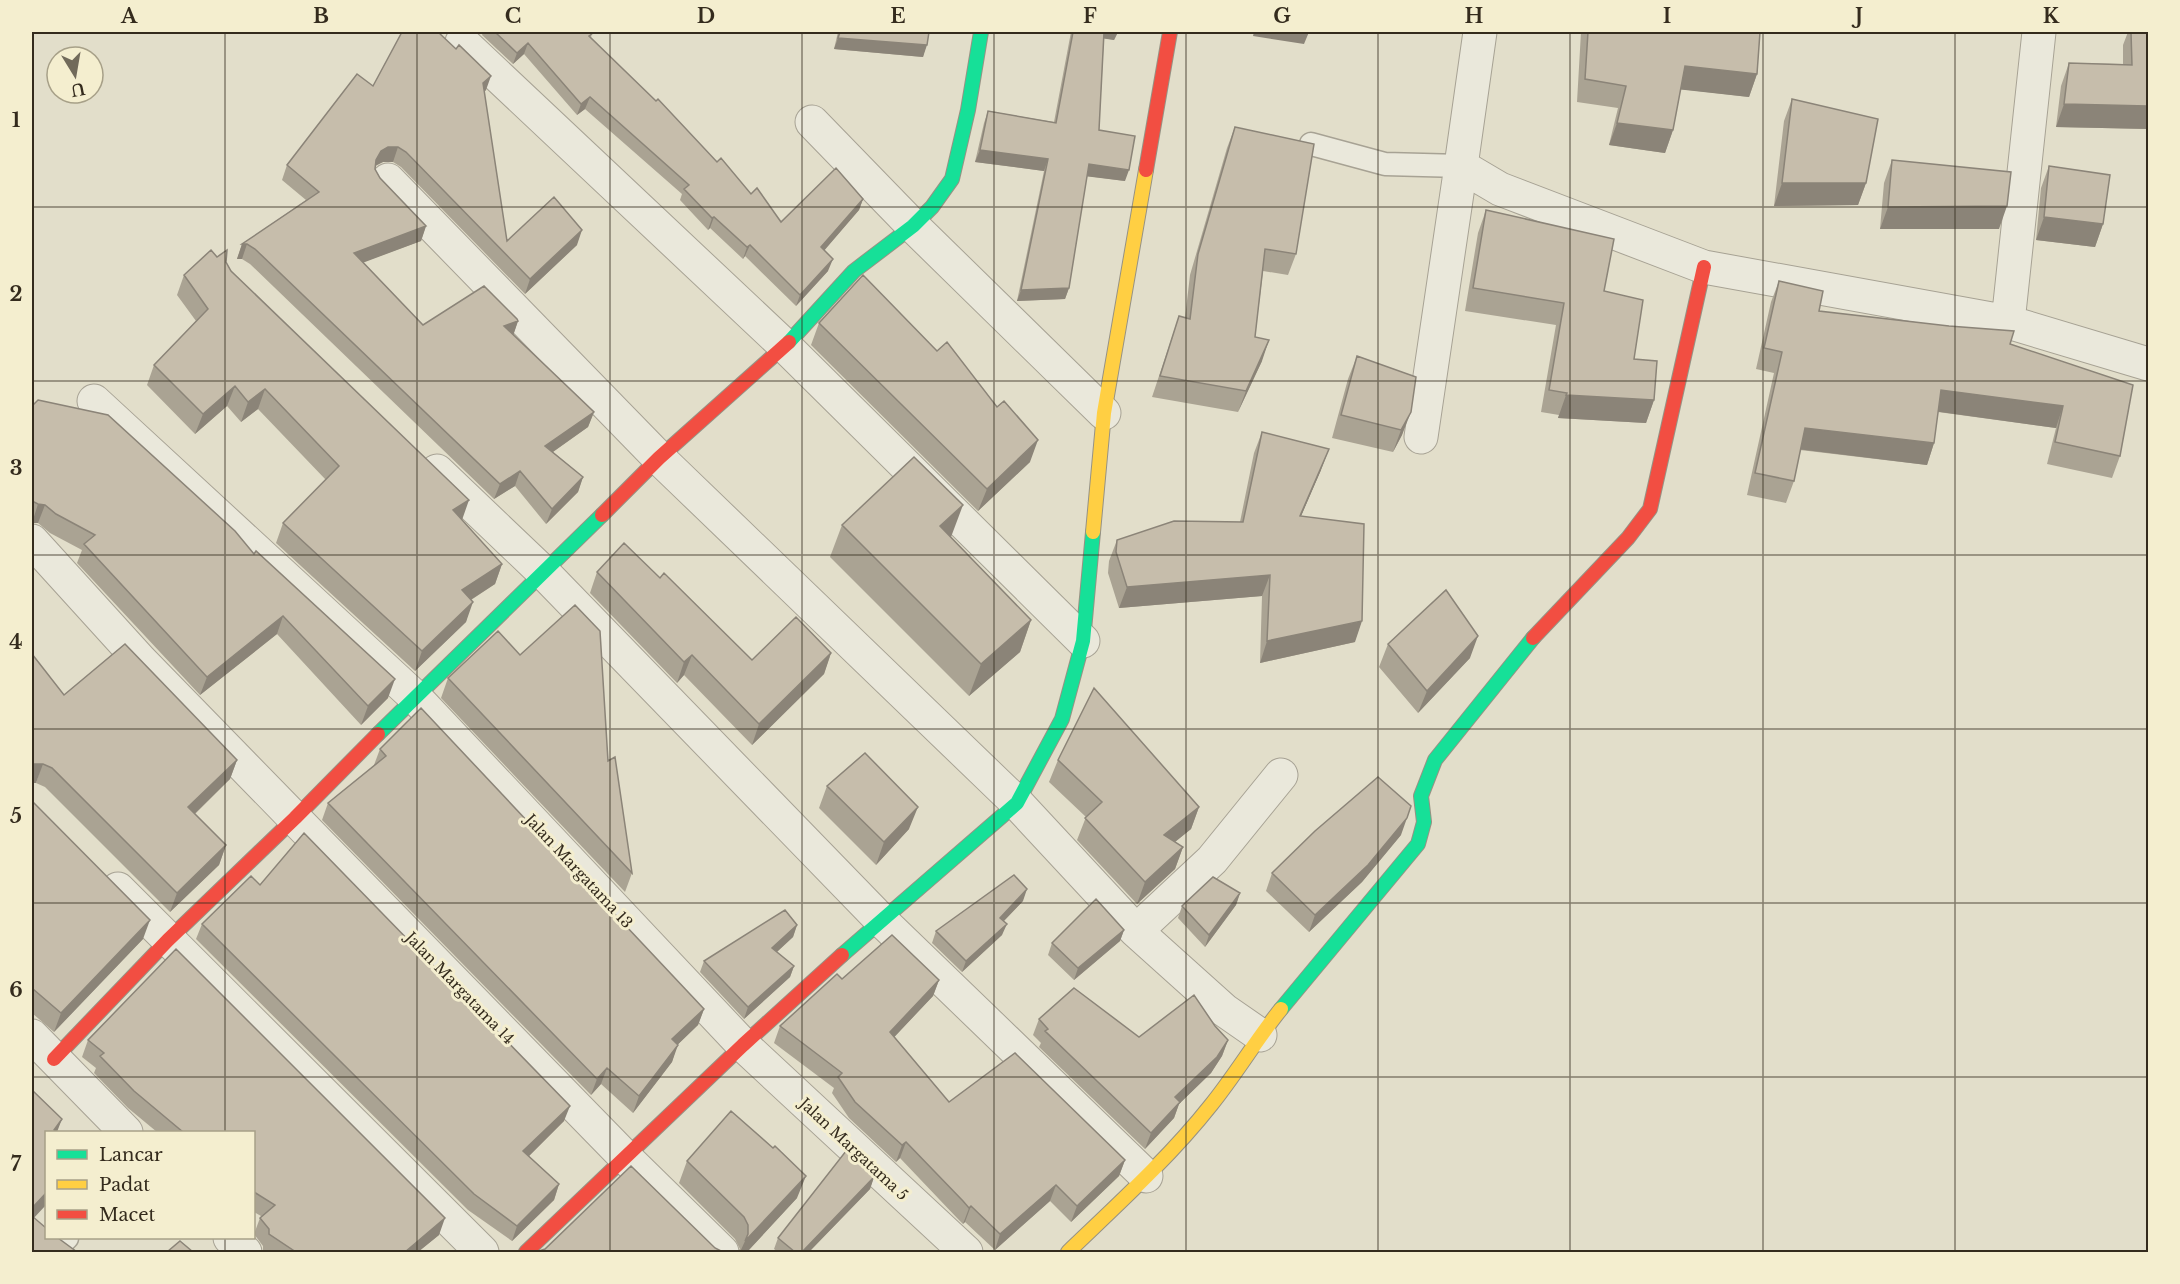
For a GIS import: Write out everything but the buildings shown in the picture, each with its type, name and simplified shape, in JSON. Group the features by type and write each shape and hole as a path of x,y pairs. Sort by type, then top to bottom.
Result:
{"street":[{"path":"125,1131 43,1047 168,940 295,818 659,458 785,346 854,271 913,226 932,207 952,179 968,110 981,32"},
{"path":"526,1252 742,1045 881,920 1017,803 1062,719 1083,641 1104,413 1170,32"},
{"path":"1421,437 1480,32"},
{"path":"2008,322 2039,32"},
{"path":"462,42 785,346 1083,641"},
{"path":"812,122 913,226 1104,413"},
{"path":"1461,166 1500,189 1704,267 2008,322 2148,364"},
{"path":"388,180 659,458 1017,803 1136,931 1224,1010 1260,1035"},
{"path":"1068,1252 1146,1176 1211,1106 1260,1035 1418,843 1424,822 1421,796 1435,760 1536,634 1628,538 1650,509 1704,267"},
{"name":"Jalan Margatama 13","path":"94,401 415,697 742,1045"},
{"path":"416,450 544,573 881,920 1146,1176"},
{"name":"Jalan Margatama 14","path":"32,541 141,661 625,1157 722,1252"},
{"path":"1136,931 1212,860 1281,775"},
{"path":"96,866 482,1252"},
{"name":"Jalan Margatama 5","path":"742,1045 966,1252"},
{"path":"231,1239 245,1252"}],"lane":[{"path":"1311,144 1385,164 1461,166"}],"traffic: fast":[{"path":"789,342 854,271 913,226 932,207 952,179 968,110 981,32"},
{"path":"378,734 602,515"},
{"path":"842,955 1017,803 1062,719 1083,641 1093,532"},
{"path":"1281,1009 1418,844 1424,822 1421,796 1435,760 1533,638"}],"traffic: slow":[{"path":"1093,532 1104,413 1146,170"},
{"path":"1068,1252 1142,1181 1195,1124 1281,1009"}],"traffic: jam":[{"path":"1146,170 1170,32"},
{"path":"1533,638 1628,538 1650,509 1704,267"},
{"path":"602,515 659,458 789,342"},
{"path":"54,1059 168,940 295,818 378,734"},
{"path":"526,1252 743,1045 842,955"}]}
